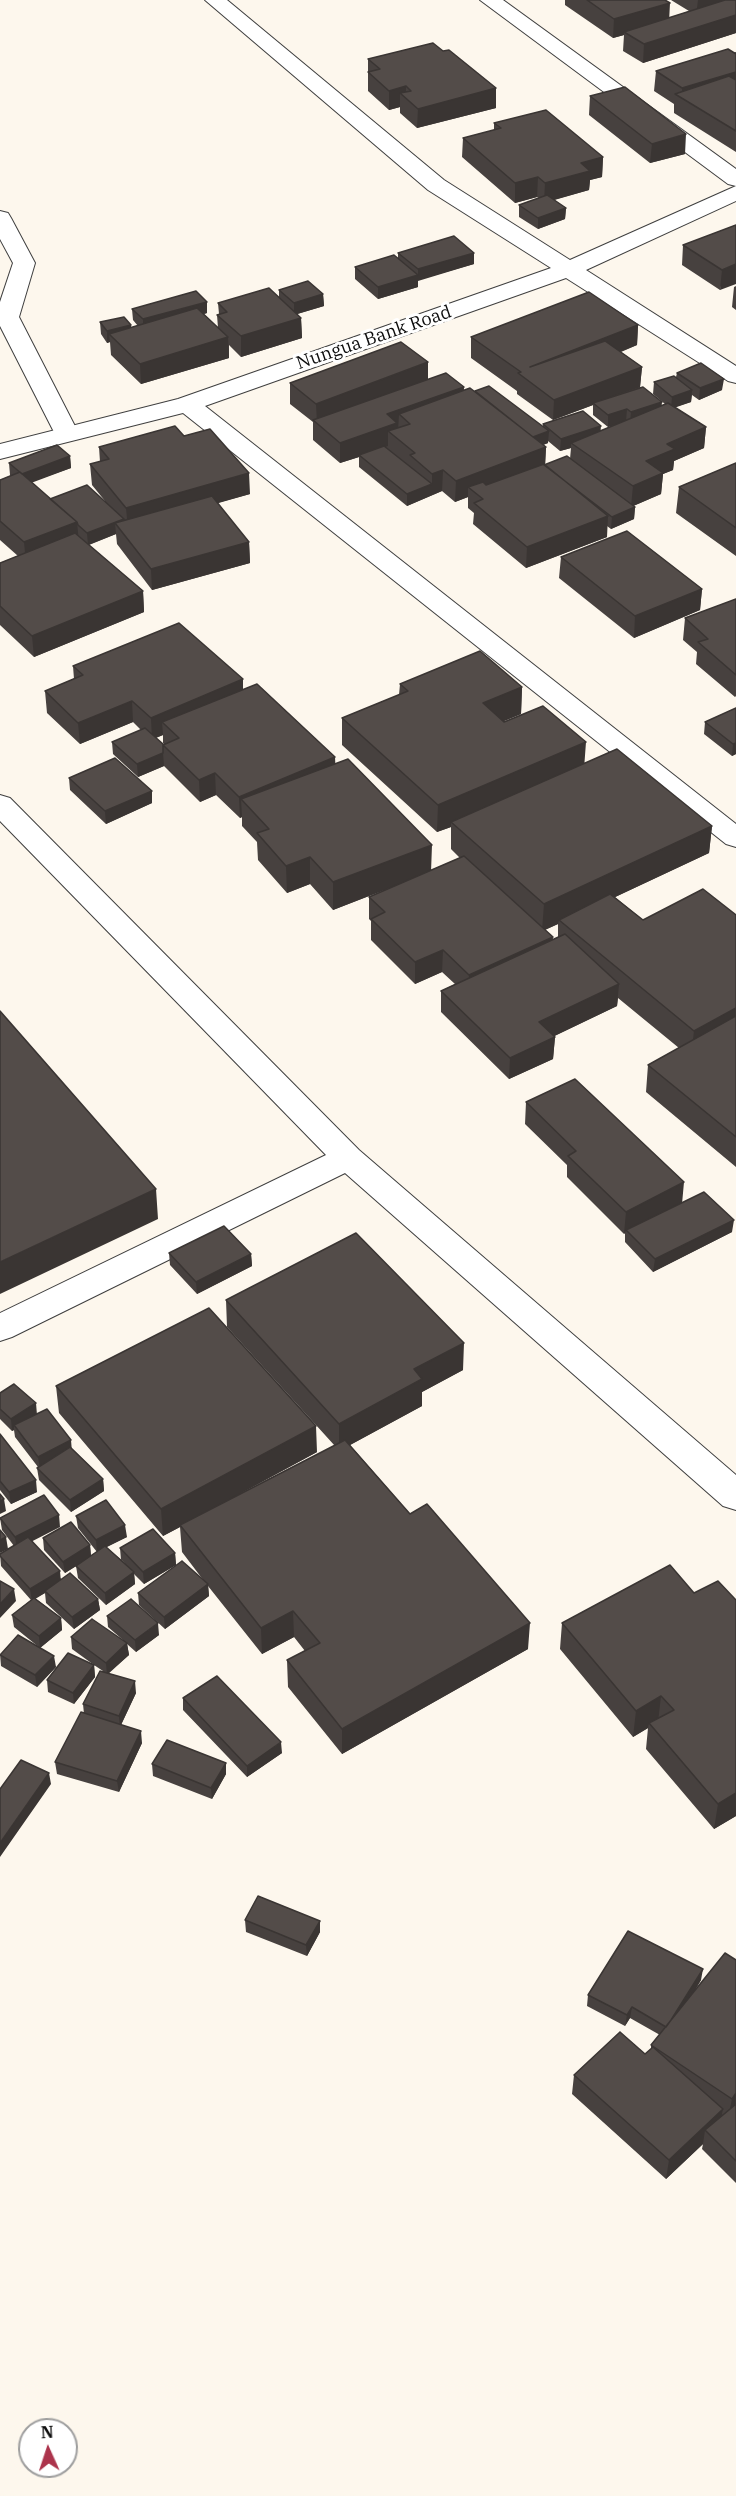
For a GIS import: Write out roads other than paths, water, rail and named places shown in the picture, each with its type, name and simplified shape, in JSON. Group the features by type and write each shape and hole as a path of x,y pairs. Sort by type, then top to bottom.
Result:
{"street":[{"path":"215,0 436,185 736,376"},
{"path":"490,0 736,179"},
{"name":"Nungua Bank Road","path":"0,452 187,404 570,269 736,193"},
{"path":"0,218 24,263 7,317 66,434"},
{"path":"187,404 736,838"},
{"path":"0,804 348,1158 736,1496"},
{"path":"0,1328 348,1158"}]}
